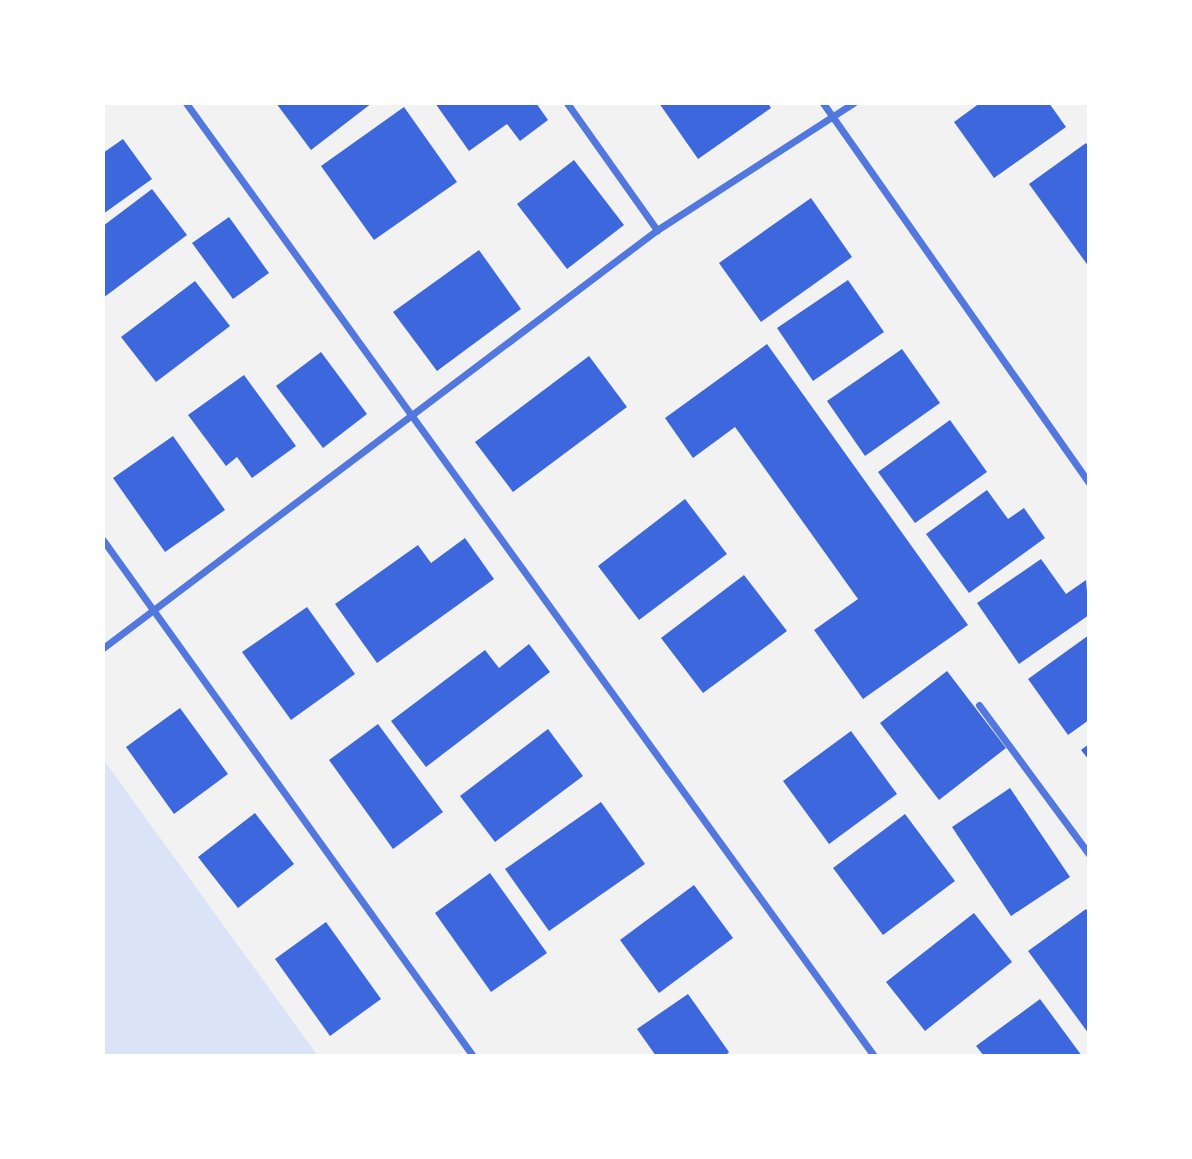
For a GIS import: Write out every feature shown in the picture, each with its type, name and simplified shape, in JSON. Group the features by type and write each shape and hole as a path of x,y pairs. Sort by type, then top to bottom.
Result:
{"street":[{"path":"186,103 408,416 874,1056"},
{"path":"567,103 657,230"},
{"path":"823,103 1089,483"},
{"path":"103,648 657,230 853,103"},
{"path":"103,540 473,1056"},
{"path":"979,705 1089,854"}],"shaded area":[{"path":"103,759 318,1056 103,1056"}],"building":[{"path":"276,103 372,103 311,150"},
{"path":"435,103 536,103 548,120 520,141 507,124 469,151"},
{"path":"659,103 768,103 771,108 698,159"},
{"path":"980,103 1049,103 1066,127 994,178 954,122"},
{"path":"404,107 457,182 374,240 321,166"},
{"path":"123,139 152,179 103,214 103,153"},
{"path":"1086,143 1089,147 1089,267 1029,184"},
{"path":"574,160 624,225 567,269 517,204"},
{"path":"152,189 187,235 103,298 103,226"},
{"path":"811,198 852,257 761,322 719,263"},
{"path":"229,217 269,273 233,299 192,243"},
{"path":"479,250 521,309 437,371 393,312"},
{"path":"848,280 884,332 813,381 777,328"},
{"path":"195,281 230,326 156,382 121,337"},
{"path":"767,344 968,625 863,699 814,630 858,599 735,427 693,458 665,418"},
{"path":"902,349 940,403 865,456 827,401"},
{"path":"321,352 367,414 323,448 276,386"},
{"path":"589,356 627,407 513,492 475,442"},
{"path":"244,375 296,446 252,478 237,457 226,466 188,415"},
{"path":"950,420 987,472 915,523 878,472"},
{"path":"173,436 225,510 165,552 113,478"},
{"path":"987,490 1008,519 1024,508 1045,538 969,593 926,534"},
{"path":"685,499 727,554 639,620 598,566"},
{"path":"465,538 494,579 377,663 335,604 418,545 431,563"},
{"path":"1041,559 1066,594 1086,580 1089,615 1019,664 977,603"},
{"path":"744,575 787,631 703,693 661,638"},
{"path":"307,607 355,674 291,720 242,652"},
{"path":"1089,635 1089,720 1068,735 1028,679"},
{"path":"529,644 550,672 426,767 391,721 485,650 499,668"},
{"path":"947,671 1006,748 939,800 880,723"},
{"path":"180,708 228,774 174,814 126,747"},
{"path":"378,724 443,812 393,849 329,760"},
{"path":"548,729 583,776 495,842 460,796"},
{"path":"851,731 897,794 829,844 783,781"},
{"path":"1089,744 1089,760 1081,750"},
{"path":"1010,788 1070,877 1011,916 952,827"},
{"path":"601,802 645,864 549,931 505,869"},
{"path":"255,813 294,864 238,908 198,857"},
{"path":"905,814 955,881 883,935 833,868"},
{"path":"490,873 547,953 491,992 435,913"},
{"path":"694,885 733,938 659,993 620,940"},
{"path":"1086,909 1089,913 1089,1034 1028,951"},
{"path":"974,913 1012,962 925,1031 886,982"},
{"path":"326,922 381,999 330,1036 275,959"},
{"path":"688,994 729,1052 725,1056 656,1056 637,1029"},
{"path":"1040,999 1082,1056 984,1056 976,1046"}]}
